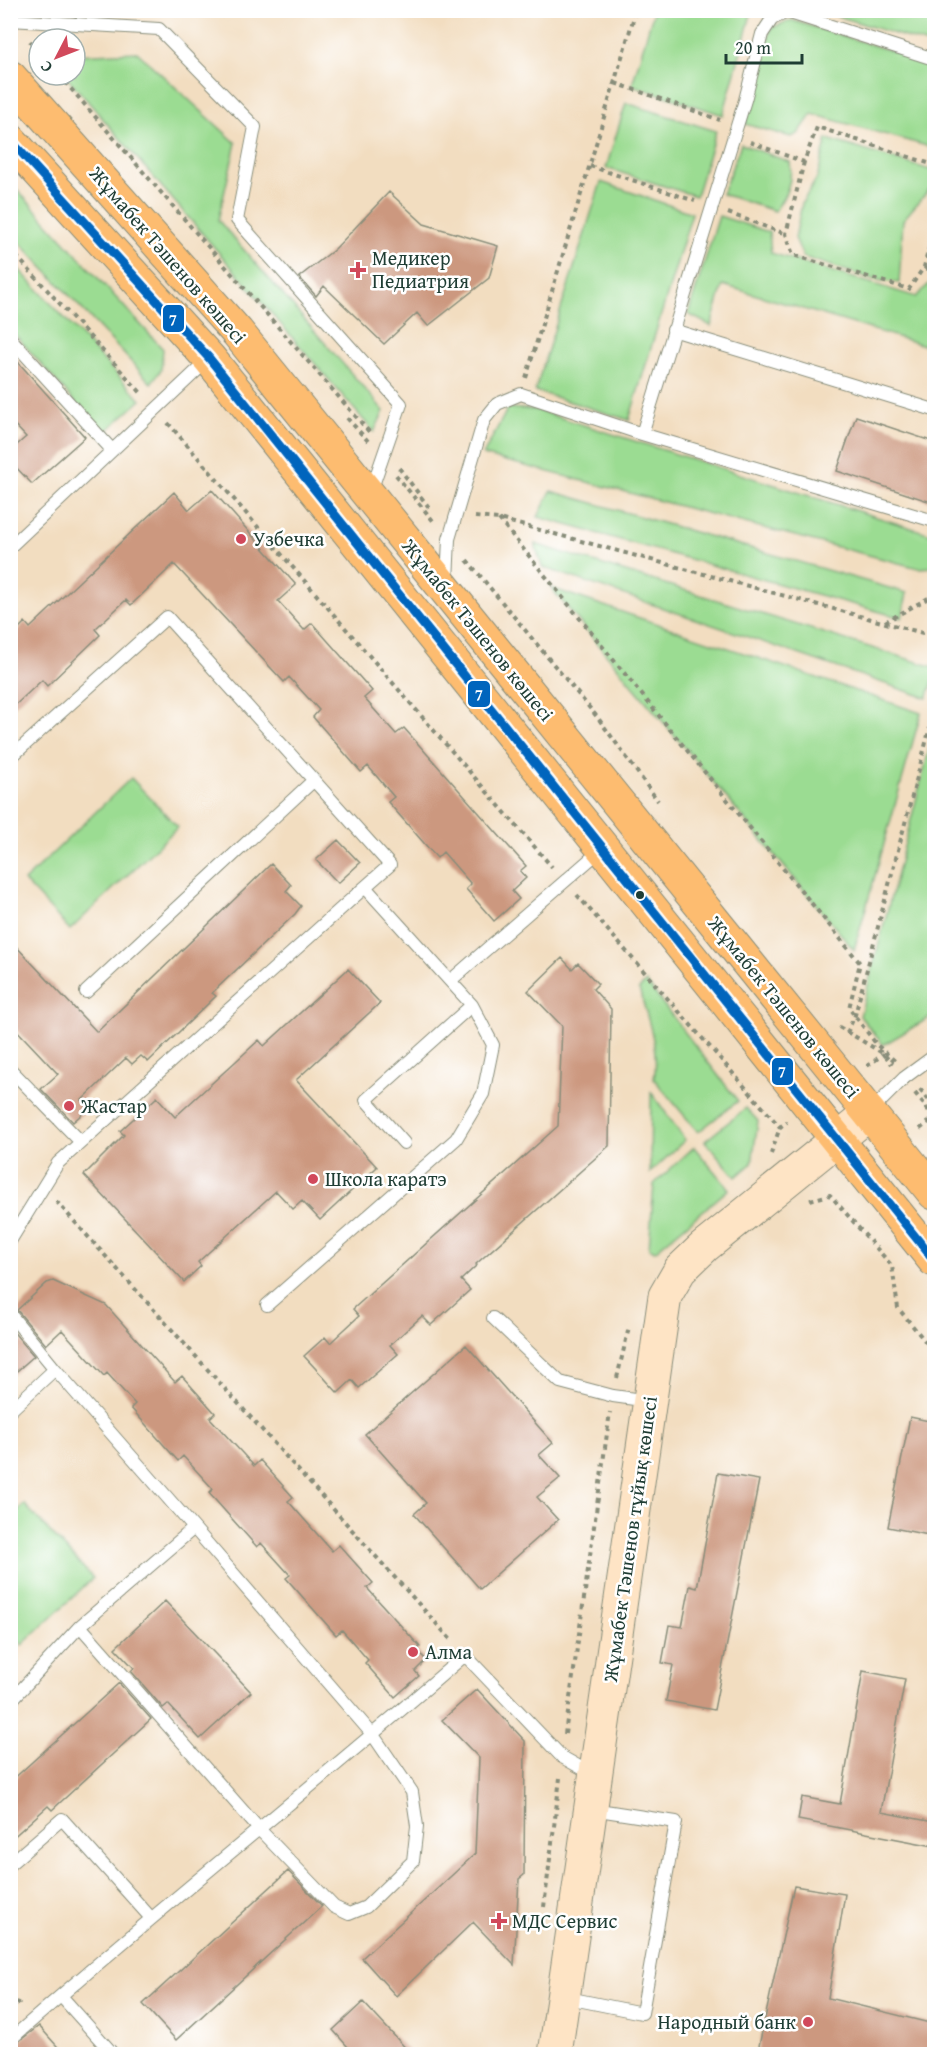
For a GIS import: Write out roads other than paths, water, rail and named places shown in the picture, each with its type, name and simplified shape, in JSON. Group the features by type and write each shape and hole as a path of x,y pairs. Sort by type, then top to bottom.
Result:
{"main road":[{"name":"Жұмабек Тәшенов көшесі","path":"10,76 237,332 934,1193"},
{"name":"Жұмабек Тәшенов көшесі","path":"10,140 210,358 934,1260"}],"street":[{"name":"Жұмабек Тәшенов тұйық көшесі","path":"555,2055 665,1296 681,1270 704,1247 870,1113"}],"lane":[{"path":"642,434 736,132 762,34 772,19 787,12 934,59"},
{"path":"10,20 159,29 255,127 237,220 401,404 369,496"},
{"path":"673,330 934,410"},
{"path":"10,338 112,450"},
{"path":"10,547 210,358"},
{"path":"447,591 449,538 484,420 497,405 521,394 642,434 934,521"},
{"path":"10,758 167,617 390,865 80,1141 58,1163 10,1241"},
{"path":"86,992 314,780"},
{"path":"450,981 603,848"},
{"path":"267,1305 456,1139 483,1094 493,1045 472,1005 365,887"},
{"path":"404,1143 366,1101 472,1005"},
{"path":"870,1113 909,1074 934,1056"},
{"path":"10,1068 80,1141"},
{"path":"10,1314 55,1369 373,1735 412,1792 417,1826 413,1861 366,1907 349,1914 334,1907 259,1829 80,1626"},
{"path":"493,1318 560,1382 613,1396 650,1401"},
{"path":"10,1410 55,1369"},
{"path":"10,1702 80,1626 194,1528"},
{"path":"10,2040 151,1918 373,1735 465,1655 562,1757 597,1776"},
{"path":"563,1997 642,2013 676,1822 592,1809"},
{"path":"10,1864 62,1819 151,1918"},
{"path":"61,1996 113,2055"}],"place":[{"name":"Медикер Педиатрия","path":"358,270"},
{"name":"Узбечка","path":"241,539"},
{"name":"Жастар","path":"69,1106"},
{"name":"Школа каратэ","path":"313,1179"},
{"name":"Алма","path":"413,1652"},
{"name":"МДС Сервис","path":"499,1921"},
{"name":"Народный банк","path":"808,2022"}]}
